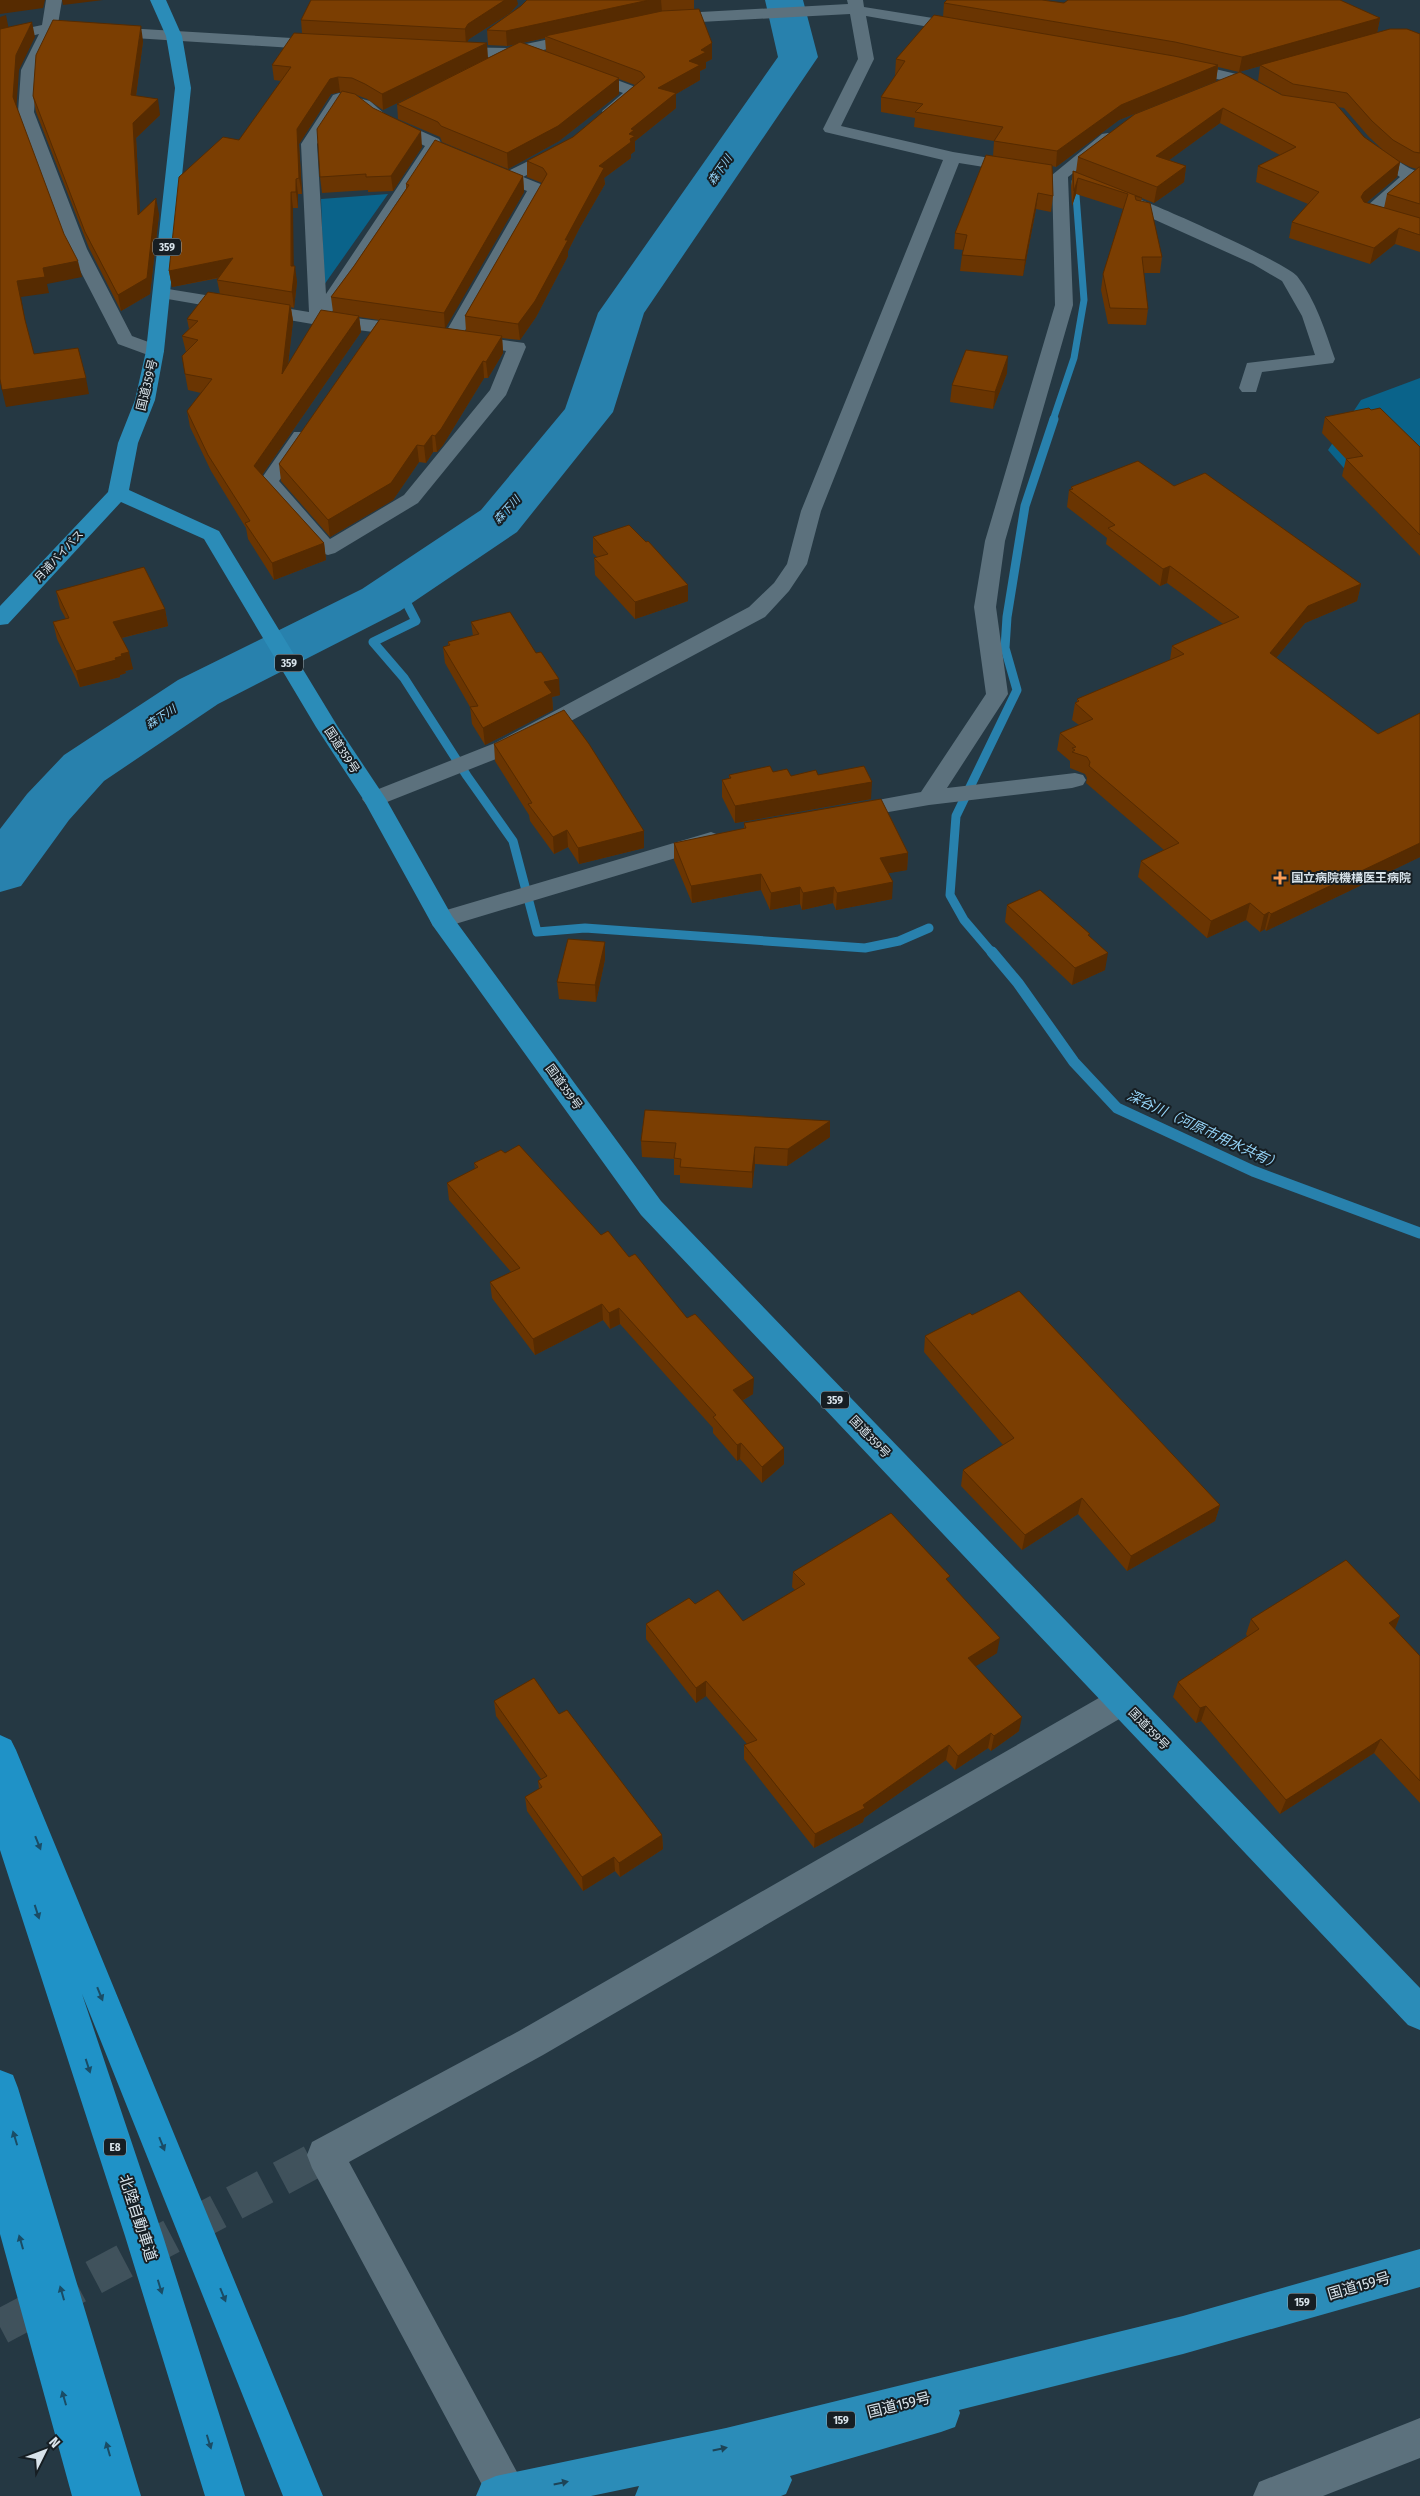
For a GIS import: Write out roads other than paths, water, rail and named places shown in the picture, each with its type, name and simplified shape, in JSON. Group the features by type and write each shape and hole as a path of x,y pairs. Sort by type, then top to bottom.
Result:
{"highway":[{"name":"国道359号","path":"158,0 174,36 183,88 155,351 145,400 128,443 118,493 212,535 327,727 374,799 442,920 651,1208 1420,2013"},
{"name":"月浦バイパス","path":"0,619 118,493"},
{"path":"0,1750 303,2496"},
{"name":"北陸自動車道","path":"0,1799 144,2236 226,2496"},
{"path":"0,2088 121,2496"},
{"path":"0,2168 92,2496"},
{"name":"国道159号","path":"655,2496 958,2408 1183,2336 1420,2268"},
{"name":"国道159号","path":"496,2496 726,2448 1183,2336"},
{"name":"159","path":"731,2496 958,2408"}],"street":[{"path":"54,0 49,30 29,70 26,112 78,248 124,340 155,351"},
{"path":"856,6 866,59 831,129 953,157 1069,178"},
{"path":"653,21 856,6 980,31"},
{"path":"0,39 34,30 66,28 342,46"},
{"path":"431,51 515,52 597,34"},
{"path":"471,52 476,44 484,38"},
{"path":"488,67 515,52 551,60"},
{"path":"1163,62 1239,79 1278,101"},
{"path":"569,68 635,92 597,122"},
{"path":"1213,90 1257,74"},
{"path":"318,319 309,144 339,98 364,104 381,119 450,153"},
{"path":"381,119 399,110"},
{"path":"940,797 997,694 985,607 995,541 1064,305 1060,227 1069,178 1078,159 1118,131"},
{"path":"1358,140 1389,164 1415,176 1368,213 1420,229"},
{"path":"509,177 574,141"},
{"path":"318,319 433,146"},
{"path":"374,799 503,748 757,612 782,587 797,564 811,511 953,157"},
{"path":"452,337 537,189 467,160"},
{"path":"1099,189 1153,211 1259,260 1289,278 1311,316 1326,359 1254,367 1249,388"},
{"path":"162,293 318,319 517,347 499,392 411,499 328,549 269,482 309,425"},
{"path":"366,343 377,326"},
{"path":"824,816 940,797 1075,780 1072,780"},
{"path":"442,920 728,835"},
{"path":"510,2496 324,2155 539,2038 1122,1701"},
{"path":"1274,2496 1420,2438"}],"waterway":[{"name":"森下川","path":"0,872 48,807 84,768 198,692 381,600 499,521 588,412 621,313 798,57 784,0"},
{"path":"1053,420 1074,358 1084,300 1075,182"},
{"path":"993,954 964,920 950,895 956,816 1017,690 1005,648 1007,617 1025,506 1054,419"},
{"path":"399,588 416,621 373,642 404,678 467,776 513,841 537,932 585,928 865,948 899,941 929,928"},
{"name":"深谷川（河原市用水共有）","path":"992,952 1018,983 1074,1062 1117,1108 1253,1171 1420,1233"}],"tunnel":[{"path":"0,2327 325,2155"}],"place":[{"name":"国立病院機構医王病院","path":"1280,878"}]}
